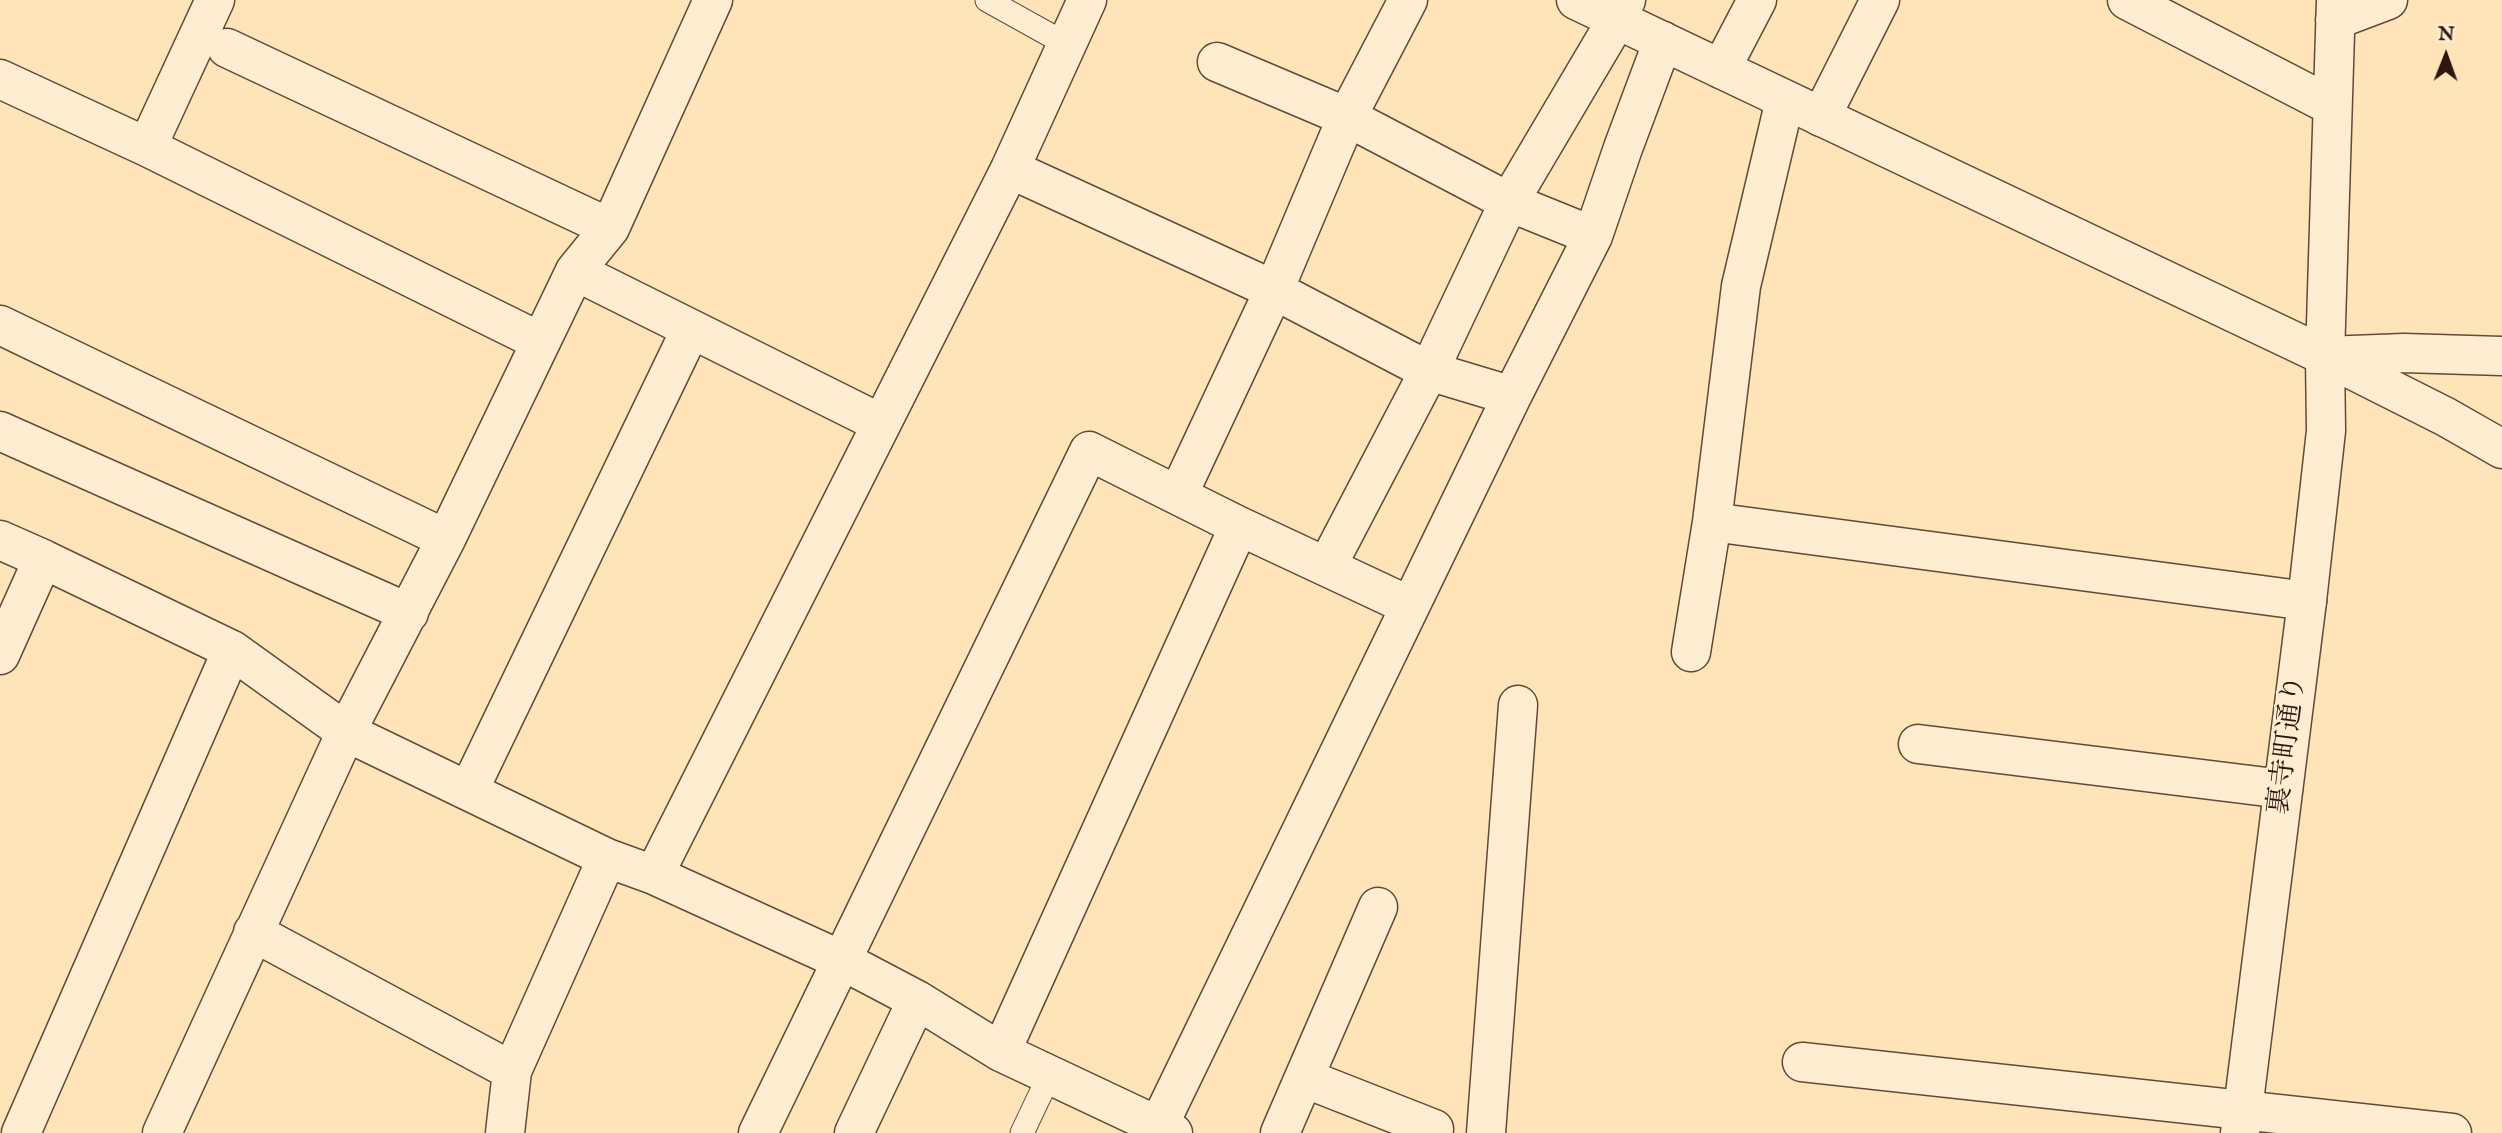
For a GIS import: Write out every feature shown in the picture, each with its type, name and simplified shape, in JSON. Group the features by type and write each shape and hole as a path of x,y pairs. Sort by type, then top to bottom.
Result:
{"street":[{"path":"146,147 215,0"},
{"path":"162,1133 346,732 446,539 575,271 610,228 713,0"},
{"path":"654,875 1010,169 1087,0"},
{"path":"1178,495 1274,290 1347,117 1408,0"},
{"path":"1576,0 1621,10 1663,41 2325,356 2446,417 2502,449"},
{"path":"1721,69 1757,0"},
{"path":"1821,117 1880,0"},
{"path":"2127,0 2332,106"},
{"path":"2335,10 2388,0"},
{"path":"1327,566 1429,371 1509,202 1621,10"},
{"name":"裏寺町通り","path":"2242,1121 2326,431 2325,356 2335,10"},
{"path":"0,540 232,650 346,732 607,858 654,875 843,961 916,1000 1001,1052 1162,1130 1409,606 1593,236 1663,41"},
{"path":"227,48 610,228"},
{"path":"1217,62 1347,117 1509,202 1593,236"},
{"path":"0,79 146,147 539,341"},
{"path":"1691,652 1712,522 1741,286 1785,100"},
{"path":"1010,169 1274,290 1429,371 1512,396"},
{"path":"575,271 880,423"},
{"path":"0,325 446,539"},
{"path":"470,790 691,329"},
{"path":"2325,356 2404,353 2502,356"},
{"path":"0,431 409,612"},
{"path":"758,1133 1089,451 1239,526 1409,606"},
{"path":"1712,522 2307,601"},
{"path":"1001,1052 1239,526"},
{"path":"0,655 43,559"},
{"path":"24,1124 232,650"},
{"path":"1486,1133 1518,705"},
{"path":"1918,744 2283,789"},
{"path":"505,1133 512,1071 607,858"},
{"path":"1280,1133 1378,907"},
{"path":"253,932 512,1071"},
{"path":"854,1133 916,1000"},
{"path":"1802,1062 2242,1121 2452,1133"},
{"path":"1304,1077 1434,1129"}],"lane":[{"path":"987,0 1066,44"},
{"path":"1022,1133 1050,1074"}]}
